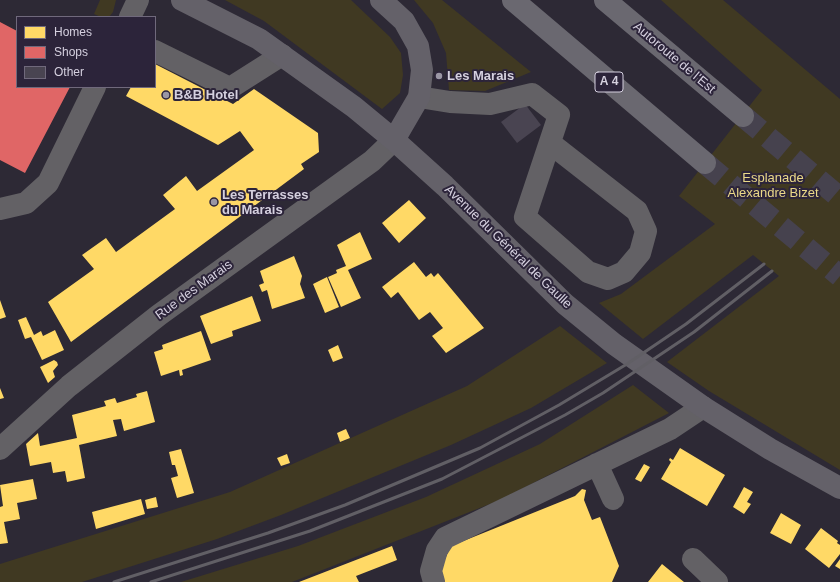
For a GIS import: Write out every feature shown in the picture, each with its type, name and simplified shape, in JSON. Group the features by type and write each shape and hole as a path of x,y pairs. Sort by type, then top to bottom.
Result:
{"highway":[{"name":"A 4","path":"513,0 705,163"},
{"name":"Autoroute de l’Est","path":"605,0 743,116"}],"main road":[{"name":"Avenue du Général de Gaulle","path":"182,0 260,39 354,107 394,140 445,186 565,304 614,344 701,405 770,448 840,488"},
{"path":"381,0 404,21 418,46 422,70 419,97 394,140"}],"street":[{"path":"130,16 138,0"},
{"path":"156,51 230,88 282,55"},
{"path":"0,209 26,203 48,183 95,88"},
{"path":"419,97 450,102 490,104 532,94 559,115 525,217 588,272 608,279 624,272 640,253 646,231 638,211 550,143"},
{"name":"Rue des Marais","path":"0,449 69,386 159,315 372,161 394,140"},
{"path":"434,582 431,571 437,550 445,538 670,429 701,405"},
{"path":"597,464 613,499"},
{"path":"692,559 717,582"}],"green space":[{"path":"100,0 116,0 113,12 110,16 99,16 94,14"},
{"path":"225,0 351,0 390,37 401,53 403,75 400,93 382,109 264,21"},
{"path":"414,0 442,0 531,72 485,91 449,90 446,53 433,23"},
{"name":"Esplanade Alexandre Bizet","path":"661,0 723,0 840,99 840,470 709,391 667,362 779,276 753,255 643,339 599,303 621,294 715,224 679,196 762,90"},
{"path":"560,326 607,363 531,408 451,445 281,515 217,539 82,582 0,582 0,564 230,492 467,386"},
{"path":"633,385 669,413 500,500 292,582 181,582 298,546 426,497 540,444"}],"building: Homes":[{"name":"Les Terrasses du Marais","path":"156,65 233,104 254,89 318,133 319,152 301,164 304,169 71,342 48,302 94,269 82,255 106,238 116,252 175,209 163,195 186,176 197,191 254,150 240,131 218,145 126,96 130,88 156,88"},
{"path":"409,200 426,218 399,243 382,223"},
{"path":"360,232 372,259 348,270 361,298 341,307 328,277 337,273 336,270 346,266 337,245"},
{"path":"294,256 302,276 300,284 305,298 272,309 267,290 262,292 259,285 264,283 260,271"},
{"path":"414,262 426,277 431,273 434,277 438,273 484,328 446,353 432,336 443,328 430,312 419,320 398,292 391,298 382,287"},
{"path":"327,277 339,307 325,313 313,284"},
{"path":"252,296 261,321 232,331 233,336 211,344 200,316"},
{"path":"0,300 6,317 0,319"},
{"path":"26,317 34,335 41,331 43,336 55,330 64,350 42,360 31,337 25,339 18,320"},
{"path":"201,331 211,360 182,370 183,375 180,376 179,370 161,376 154,352 163,349 162,345"},
{"path":"338,345 343,358 333,362 328,350"},
{"path":"54,360 58,365 53,371 55,377 48,383 40,367"},
{"path":"0,388 4,398 0,399"},
{"path":"147,391 155,422 124,431 121,419 113,420 117,436 79,445 85,478 67,482 65,471 53,473 51,462 30,466 26,444 38,433 40,446 77,438 72,415 106,406 104,401 115,398 117,403 137,397 136,394"},
{"path":"346,429 350,438 340,442 337,433"},
{"path":"680,448 725,475 707,506 661,479 671,462 669,460 670,458 673,460"},
{"path":"181,449 194,493 177,498 171,478 178,476 175,465 172,465 169,452"},
{"path":"287,454 290,463 281,466 277,458"},
{"path":"644,464 650,467 641,482 635,479"},
{"path":"33,479 37,499 17,503 20,519 4,522 8,543 0,544 0,507 3,506 0,485"},
{"path":"744,487 753,492 747,502 751,504 744,514 733,507"},
{"path":"582,489 586,490 584,500 592,520 600,517 619,566 612,582 445,582 440,570 451,546 575,496"},
{"path":"156,497 158,507 147,509 145,500"},
{"path":"141,499 145,514 96,529 92,512"},
{"path":"781,513 801,525 791,544 770,533"},
{"path":"821,528 838,541 837,543 840,545 840,554 829,568 805,549"},
{"path":"392,546 397,560 356,576 359,582 299,582"},
{"path":"840,559 840,569 835,566"},
{"path":"662,564 684,582 648,582"}],"building: Shops":[{"path":"0,22 16,30 16,88 69,88 25,173 0,160"}],"building: Other":[{"path":"525,104 541,125 517,143 501,122"}],"tunnel":[{"path":"743,116 840,198"},
{"path":"705,163 840,276"}],"railway":[{"path":"114,582 268,533 345,505 480,448 559,405 627,364 686,324 764,264"},
{"path":"151,582 310,531 442,479 565,415 603,393 694,332 772,271"}],"place":[{"name":"Les Marais","path":"439,76"},
{"name":"B&B Hotel","path":"166,95"},
{"name":"Les Terrasses du Marais","path":"214,202"}]}
